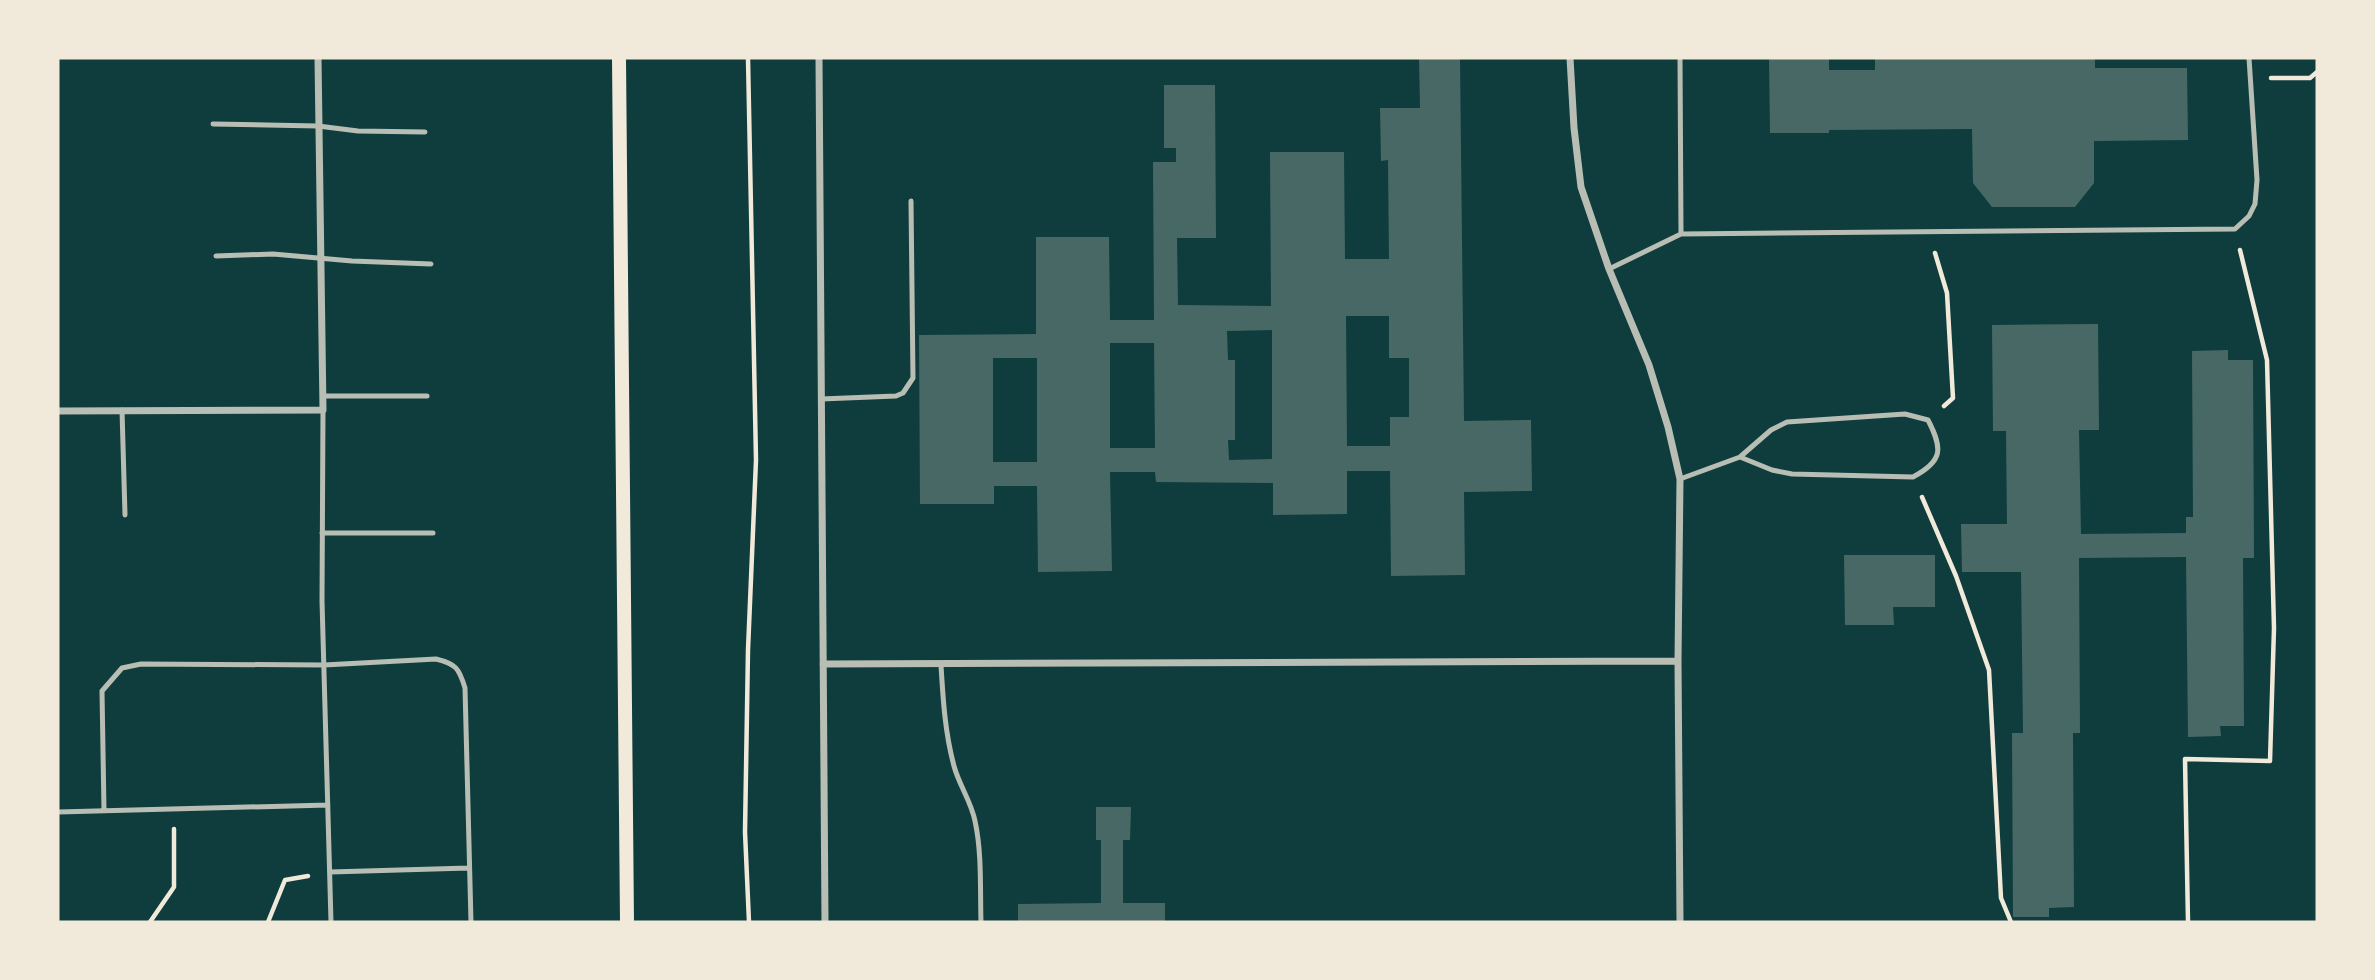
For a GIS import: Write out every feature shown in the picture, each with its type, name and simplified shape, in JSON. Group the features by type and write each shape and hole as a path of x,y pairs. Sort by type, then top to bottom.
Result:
{"main road":[{"path":"619,58 627,922"}],"street":[{"path":"58,411 323,410 318,58"},
{"path":"819,58 825,922"},
{"path":"1570,58 1581,187 1609,269 1648,365 1668,427 1680,479 1680,922"},
{"path":"823,664 1678,661"}],"lane":[{"path":"1680,58 1681,234"},
{"path":"1609,269 1681,234 2235,229 2249,216 2255,204 2257,180 2249,58"},
{"path":"213,124 425,132"},
{"path":"821,399 897,396 908,388 913,378 911,201"},
{"path":"216,256 273,254 431,264"},
{"path":"323,396 427,396"},
{"path":"122,410 125,514"},
{"path":"323,410 322,601 331,922"},
{"path":"1680,479 1740,457 1772,429 1787,422 1905,414 1928,420 1938,439 1937,457 1929,468 1913,477 1792,474 1772,470 1740,457"},
{"path":"322,533 433,533"},
{"path":"104,810 102,691 122,668 141,664 324,665 436,659 453,663 461,674 465,688 471,922"},
{"path":"941,665 946,732 955,769 976,822 981,922"},
{"path":"58,812 328,805"},
{"path":"330,872 470,868"}],"path":[{"path":"748,58 756,460 748,650 745,832 749,922"},
{"path":"2252,78 2310,78 2317,72"},
{"path":"2188,922 2185,759 2270,761 2274,628 2267,360 2235,229"},
{"path":"1928,420 1953,398 1947,293 1929,232"},
{"path":"1913,477 1956,576 1989,670 2001,898 2011,922"},
{"path":"150,922 174,887 174,809"},
{"path":"268,922 285,880 330,872"}],"building":[{"path":"1419,58 1460,58 1464,421 1531,420 1532,491 1464,492 1465,575 1391,576 1390,471 1347,471 1347,514 1273,515 1273,483 1156,482 1155,472 1110,472 1112,571 1038,572 1037,486 994,486 994,504 920,504 919,335 1036,334 1036,237 1109,237 1110,320 1154,320 1153,162 1176,162 1176,148 1164,148 1164,85 1215,85 1216,238 1177,238 1178,305 1271,306 1270,152 1344,152 1345,259 1389,259 1388,160 1381,161 1380,108 1420,108","holes":["1346,316 1389,316 1389,358 1409,358 1409,417 1390,417 1390,446 1347,446","1272,330 1272,459 1229,460 1228,440 1235,440 1235,360 1228,360 1227,331","1110,343 1154,343 1155,448 1110,448","993,358 1037,358 1037,462 993,462"]},
{"path":"1769,58 1829,58 1829,70 1875,70 1875,58 2095,58 2095,68 2187,68 2188,140 2094,141 2094,183 2075,207 1992,207 1973,183 1972,129 1770,133"},
{"path":"2098,324 2099,430 2079,430 2081,534 2186,533 2186,517 2193,517 2192,351 2228,350 2228,360 2253,360 2254,558 2243,558 2244,726 2220,726 2221,736 2188,737 2186,557 2079,558 2080,733 2073,733 2074,907 2049,908 2049,917 2013,917 2012,733 2023,733 2021,572 1962,572 1961,524 2007,524 2006,431 1993,431 1992,325"},
{"path":"1844,555 1935,555 1935,607 1893,607 1894,625 1845,625"},
{"path":"1096,807 1131,807 1130,840 1123,840 1123,903 1165,903 1165,922 1018,922 1018,904 1101,903 1101,840 1096,840"}]}
